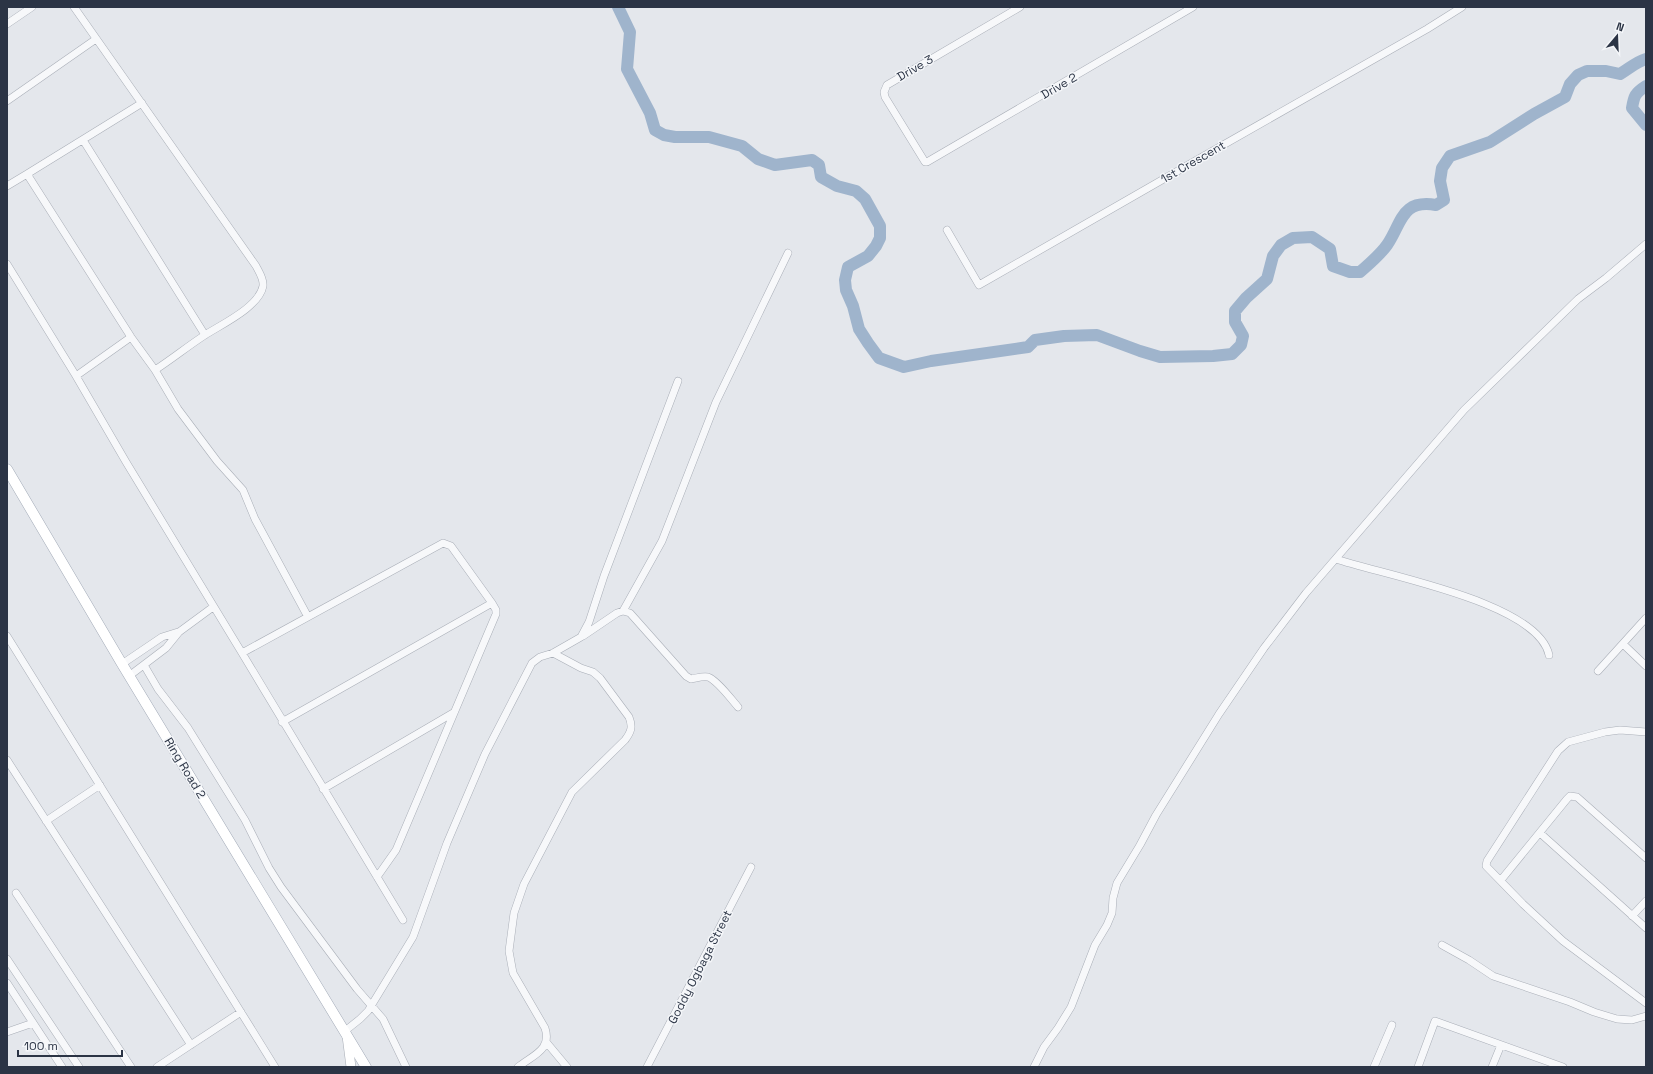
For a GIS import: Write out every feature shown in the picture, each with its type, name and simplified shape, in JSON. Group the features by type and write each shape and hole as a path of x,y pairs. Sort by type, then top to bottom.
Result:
{"main road":[{"name":"Ring Road 2","path":"7,469 129,676 366,1067"},
{"path":"346,1032 350,1067"}],"street":[{"path":"7,24 32,7"},
{"path":"74,7 256,266 263,281 260,294 250,305 234,318 205,335 155,370"},
{"name":"Drive 3","path":"925,162 885,97 884,92 887,85 1020,7"},
{"name":"Drive 2","path":"925,162 1097,64 1193,7"},
{"name":"1st Crescent","path":"947,230 979,285 1427,29 1462,7"},
{"path":"7,101 96,39"},
{"path":"7,186 142,103"},
{"path":"83,140 205,335"},
{"path":"27,174 131,337 155,370 178,409 217,461 242,490 254,520 308,617"},
{"path":"1034,1067 1044,1046 1058,1028 1071,1006 1095,944 1107,925 1112,913 1113,898 1117,883 1156,815 1219,714 1264,648 1306,593 1464,410 1574,303 1646,244"},
{"path":"346,1032 360,1020 371,1006 413,937 447,842 485,754 532,663 540,657 553,653 581,637 623,610 662,541 716,402 788,253"},
{"path":"7,264 76,376 282,722 403,920"},
{"path":"76,376 131,337"},
{"path":"581,637 589,622 604,576 678,381"},
{"path":"242,653 443,543 451,546 492,603 496,610 494,617 454,713 396,850 377,877"},
{"path":"1336,559 1352,565 1378,570 1443,590 1516,618 1536,632 1547,646 1549,655"},
{"path":"282,722 492,603"},
{"path":"129,676 166,648 178,632 213,607"},
{"path":"623,610 630,613 686,676 691,679 708,677 715,681 738,707"},
{"path":"1598,672 1646,618"},
{"path":"122,664 162,637 178,632"},
{"path":"7,636 275,1067"},
{"path":"1623,644 1646,666"},
{"path":"518,1067 543,1048 547,1043 548,1036 545,1028 513,973 509,951 514,913 524,884 572,792 625,740 631,732 632,724 629,717 600,678 593,672 581,668 553,653"},
{"path":"144,664 158,689 188,728 245,820 269,868 281,887 331,955 383,1019 406,1067"},
{"path":"323,789 454,713"},
{"path":"1645,729 1605,732 1568,742 1558,751 1487,861 1486,866 1523,904 1564,941 1646,1003"},
{"path":"7,760 192,1045"},
{"path":"46,821 100,786"},
{"path":"1501,880 1570,796 1577,797 1646,858"},
{"path":"1540,833 1646,928"},
{"name":"Goddy Ogbaga Street","path":"647,1067 751,867"},
{"path":"16,892 131,1067"},
{"path":"1632,916 1646,901"},
{"path":"1442,946 1469,960 1494,976 1570,1002 1594,1012 1617,1019 1632,1020 1646,1016"},
{"path":"7,959 79,1067"},
{"path":"7,983 62,1067"},
{"path":"157,1067 241,1012"},
{"path":"1418,1067 1435,1021 1563,1067"},
{"path":"7,1032 33,1023"},
{"path":"1374,1067 1392,1025"},
{"path":"547,1043 567,1067"},
{"path":"1492,1067 1501,1045"}],"waterway":[{"path":"618,7 630,32 627,69 650,113 655,130 664,135 675,137 709,137 742,146 758,159 775,165 812,160 819,165 821,177 837,186 856,191 865,199 880,226 880,238 868,256 848,267 845,280 846,290 853,306 859,329 879,358 904,367 931,361 1028,347 1035,340 1064,336 1097,335 1160,357 1213,356 1232,354 1241,345 1243,336 1235,322 1235,311 1246,298 1267,279 1273,256 1281,245 1293,238 1312,237 1330,249 1333,266 1350,272 1360,272 1384,249 1404,214 1409,209 1424,204 1436,205 1444,200 1440,181 1442,168 1450,156 1490,142 1534,114 1565,97 1570,84 1578,75 1587,71 1606,71 1620,74 1636,63 1646,59"},
{"path":"1646,86 1636,95 1633,100 1632,108 1646,125"}]}
